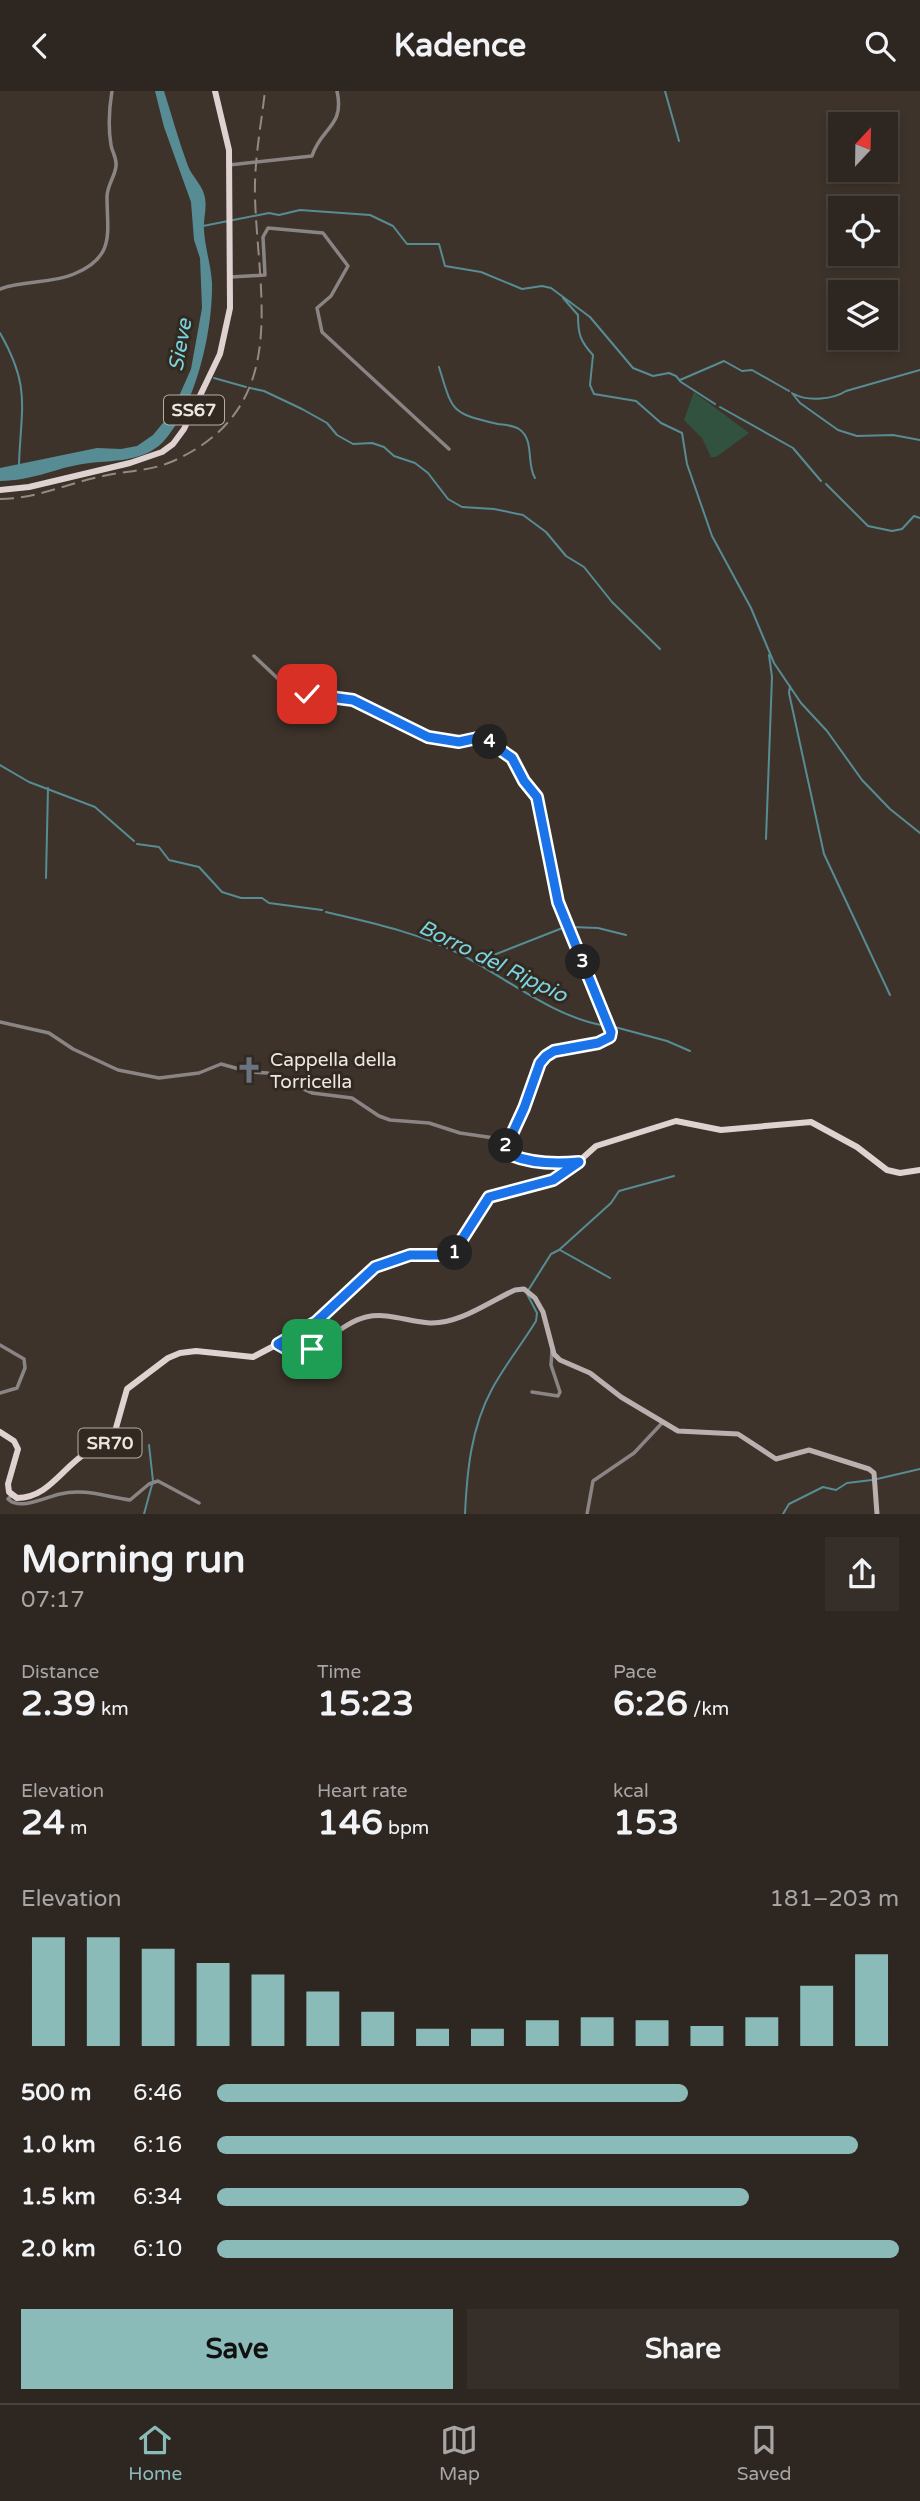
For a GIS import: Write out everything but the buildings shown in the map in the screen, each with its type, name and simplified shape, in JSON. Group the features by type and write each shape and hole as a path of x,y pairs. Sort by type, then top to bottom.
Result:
{"main road":[{"name":"SS67","path":"0,489 29,487 130,463 162,452 173,444 184,429 225,339 230,308 229,165 227,138 215,91"},
{"name":"SR70","path":"11,1496 21,1499 37,1492 59,1480 83,1455 112,1442 127,1389 168,1358 197,1351 253,1357 316,1322 375,1267 410,1255 452,1255 485,1202 494,1194 553,1180 596,1146 676,1121 721,1130 811,1122 857,1147 887,1170 900,1173 920,1170"},
{"path":"278,1344 285,1350 301,1355 364,1317 391,1315 433,1323 465,1314 515,1290 524,1289 535,1298 543,1312 552,1347 560,1360 590,1373 663,1422 685,1432 738,1434 776,1459 809,1450 865,1467 874,1473 877,1514"},
{"path":"0,1432 14,1441 18,1449 8,1484 11,1496"}],"street":[{"path":"0,289 16,283 76,274 104,249 110,220 106,195 116,164 110,145 112,91"},
{"path":"229,165 312,156 320,140 335,123 340,104 337,91"},
{"path":"231,277 265,275 263,237 268,228 323,233 348,268 331,296 317,308 322,332 449,449"},
{"path":"254,656 290,690 353,700 428,737 459,742 482,737 512,758 524,781 537,797 558,902 611,1032 610,1037 598,1043 554,1051 546,1056 540,1063 524,1108 508,1140 507,1152 516,1157 554,1164 579,1162"},
{"path":"0,1021 49,1033 103,1064 128,1072 159,1078 179,1076 220,1064 268,1073 312,1093 352,1098 391,1121 429,1123 460,1133 508,1140"},
{"path":"0,1345 24,1359 25,1368 17,1388 0,1392"},
{"path":"532,1392 551,1396 558,1396 561,1392 551,1365 552,1347"},
{"path":"587,1514 593,1481 634,1453 663,1422"},
{"path":"11,1496 8,1499 15,1504 81,1490 130,1500 149,1483 158,1481 199,1503"}],"green space":[{"path":"694,392 749,433 716,457 711,457 702,438 684,420"}],"water":[{"name":"Sieve","path":"155,91 164,91 188,166 205,199 204,230 212,302 206,344 185,409 163,442 144,454 0,481 0,468 97,448 121,449 137,446 153,435 172,412 191,369 202,308 200,258 194,240 191,202 164,127"}],"waterway":[{"path":"665,91 679,141"},
{"path":"203,226 300,210 370,215 393,226 407,244 439,244 445,266 481,272 522,289 542,286 551,288 590,317 633,368 653,376 669,373 676,376 715,404"},
{"path":"563,298 578,315 581,337 593,355 590,385 594,394 636,401 661,423 682,433 687,464 712,536 751,608 774,663 801,703 827,731 862,780 890,809 920,833"},
{"path":"0,333 10,352 20,383 22,412 19,464"},
{"path":"680,380 724,361 742,371 752,370 789,391"},
{"path":"439,367 456,409 471,417 514,427 524,434 535,478"},
{"path":"794,394 813,399 828,398 920,370"},
{"path":"214,378 246,387"},
{"path":"250,388 264,391 302,409 327,423 337,435 353,444 372,443 384,447 394,456 415,463 428,473 448,499 462,507 494,509 523,515 546,532 566,556 584,567 612,602 660,649"},
{"path":"792,393 800,403 838,430 857,436 893,435 920,440"},
{"path":"720,407 793,448 821,481"},
{"path":"826,484 868,526 892,531 902,529 914,516 920,518"},
{"path":"766,839 772,677 769,655"},
{"path":"790,686 789,693 824,854 890,995"},
{"name":"Borro del Rippio","path":"0,765 29,782 95,807 134,841"},
{"path":"46,878 48,788"},
{"name":"Borro del Rippio","path":"137,844 159,847 169,860 199,867 222,892 241,898 262,898 269,903 322,910"},
{"name":"Borro del Rippio","path":"326,912 426,939 458,953 548,1005 586,1021 606,1026"},
{"path":"476,962 565,927"},
{"path":"572,927 598,928 626,935"},
{"name":"Borro del Rippio","path":"611,1026 667,1041 690,1051"},
{"path":"529,1289 551,1254 559,1250 611,1203 619,1191 674,1176"},
{"path":"560,1250 610,1278"},
{"path":"465,1514 469,1466 479,1419 497,1380 536,1321 537,1313 527,1294"},
{"path":"144,1514 153,1481 149,1445"},
{"path":"877,1479 920,1469"},
{"path":"783,1514 789,1504 823,1487 836,1490 847,1483 872,1480"}],"railway":[{"path":"0,499 39,494 90,479 163,465 209,440 236,413 252,382 260,348 262,312 255,184 265,91"}],"place":[{"name":"Cappella della Torricella","path":"249,1070"}],"route":[{"path":"307,694 353,700 428,737 459,742 482,737 508,753 537,797 558,902 611,1032 610,1037 598,1043 554,1051 546,1056 540,1063 506,1147 511,1155 528,1160 564,1165 579,1162 553,1180 489,1197 452,1255 410,1255 375,1267 310,1327 278,1344 282,1349 297,1355 312,1349"}]}
